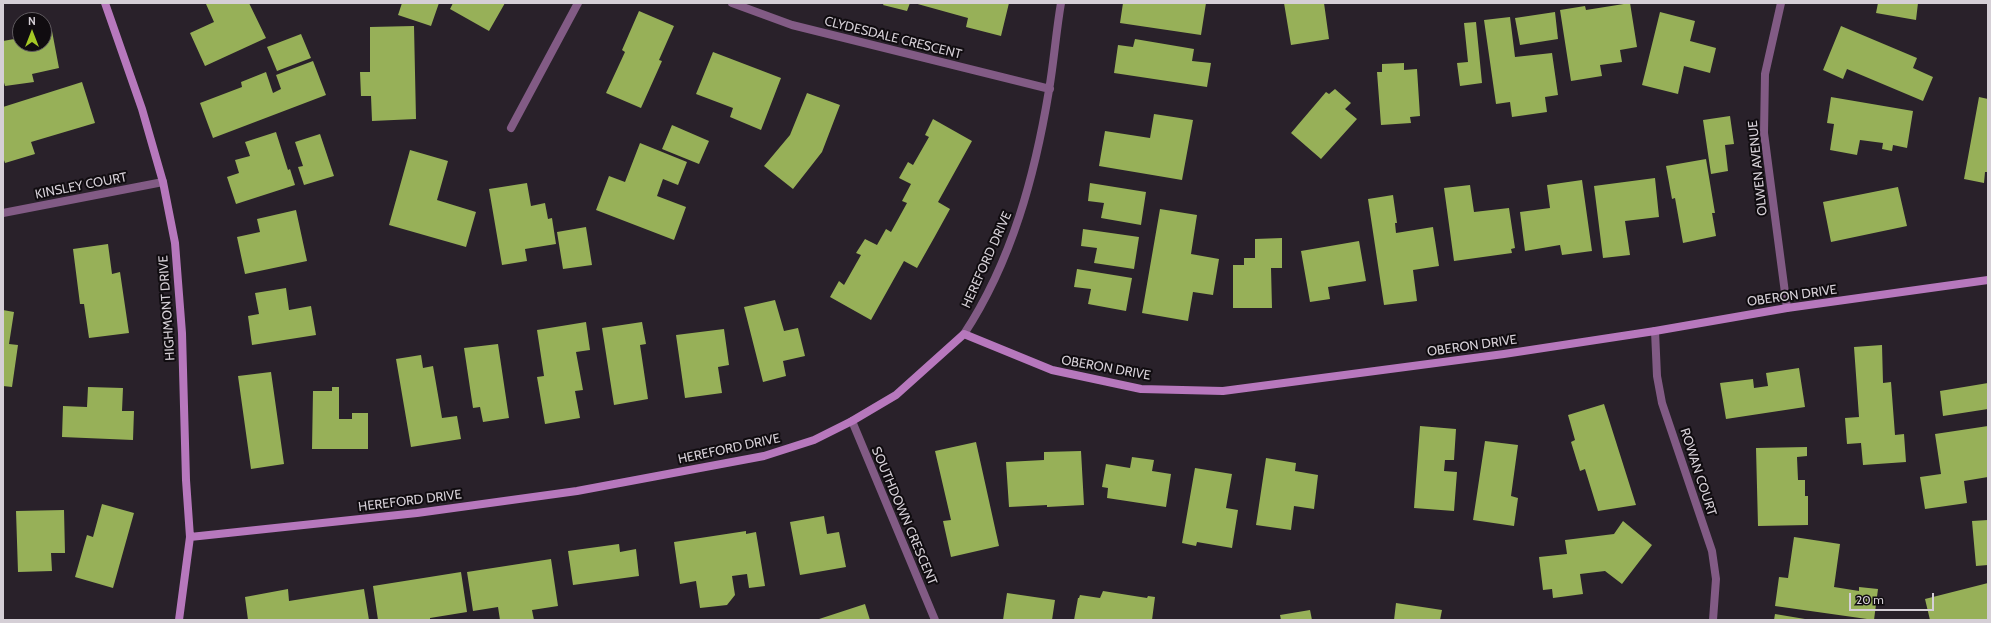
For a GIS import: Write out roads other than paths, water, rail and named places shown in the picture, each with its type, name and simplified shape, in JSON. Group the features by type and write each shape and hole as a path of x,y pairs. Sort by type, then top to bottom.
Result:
{"street":[{"name":"HIGHMONT DRIVE","path":"105,3 142,109 163,182 175,243 182,333 186,480 190,536 179,620"},
{"path":"511,128 578,3"},
{"name":"CLYDESDALE CRESCENT","path":"732,3 792,25 1050,88"},
{"name":"HEREFORD DRIVE","path":"190,536 417,513 577,491 764,456 814,440 852,421 896,395 964,334 980,310 1017,226 1038,150 1050,88 1061,3"},
{"name":"OLWEN AVENUE","path":"1781,3 1765,74 1764,133 1787,308"},
{"name":"KINSLEY COURT","path":"3,213 163,182"},
{"name":"OBERON DRIVE","path":"964,334 1052,370 1141,389 1223,390 1496,355 1655,331 1787,308 1988,280"},
{"name":"ROWAN COURT","path":"1655,331 1657,376 1662,403 1712,551 1716,579 1713,620"},
{"name":"SOUTHDOWN CRESCENT","path":"852,421 935,620"}]}
